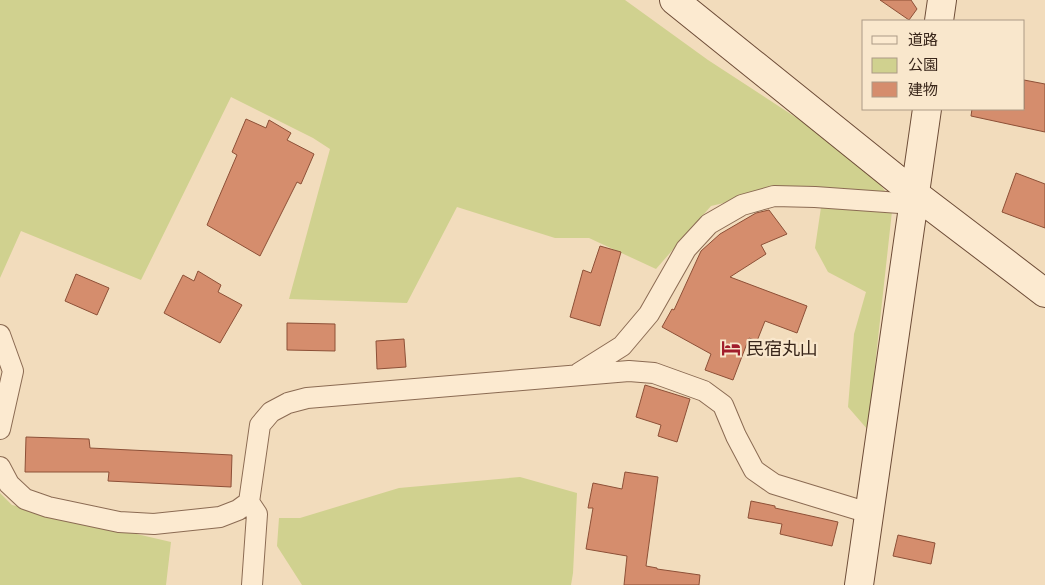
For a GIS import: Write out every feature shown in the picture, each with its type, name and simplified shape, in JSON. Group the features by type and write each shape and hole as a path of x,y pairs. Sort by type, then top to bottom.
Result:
{"street":[{"path":"674,0 914,199 1045,293"},
{"path":"939,20 942,0"},
{"path":"859,585 927,110"},
{"path":"575,375 622,346 649,314 686,249 709,224 742,205 774,196 914,199"},
{"path":"0,335 13,371 0,429"},
{"path":"252,585 257,514 250,502 260,425 271,412 288,403 307,398 629,371 654,373 704,391 723,405 736,436 754,470 774,484 869,513"},
{"path":"0,467 9,484 24,499 120,522 154,524 220,517 238,510 250,502"}],"green space":[{"path":"0,0 625,0 708,60 864,162 893,202 868,430 848,407 854,334 866,292 828,272 815,248 824,187 792,187 711,206 656,269 589,238 555,238 457,207 407,303 289,299 330,149 313,138 231,97 141,280 21,231 0,278"},
{"path":"520,477 577,493 571,585 302,585 277,546 279,518 300,518 399,488"},
{"path":"0,493 12,505 171,542 166,585 0,585"}],"building":[{"path":"880,0 911,0 917,9 909,20"},
{"path":"1025,80 1045,84 1045,132 971,116 972,110 1025,110"},
{"path":"246,119 266,128 269,120 291,133 287,140 314,154 301,184 297,182 260,256 207,225 237,155 232,152"},
{"path":"1016,173 1045,184 1045,228 1002,212"},
{"path":"769,210 787,234 761,245 766,254 730,277 807,306 797,333 765,321 757,341 749,338 733,380 705,370 711,354 662,327 672,309 674,310 701,251 720,234 756,213"},
{"path":"600,246 621,252 600,326 570,317 583,270 591,273"},
{"path":"198,271 221,285 218,292 242,305 220,343 164,313 183,275 194,281"},
{"path":"76,274 109,288 97,315 65,301"},
{"path":"287,323 335,324 335,351 287,350"},
{"path":"404,339 406,367 377,369 376,341"},
{"path":"645,385 690,399 677,442 658,436 661,425 636,417"},
{"path":"26,437 89,439 90,448 232,455 231,487 108,481 109,472 25,472"},
{"path":"625,472 658,477 646,566 700,575 699,585 624,585 627,556 586,549 593,508 588,508 593,483 622,489"},
{"path":"751,501 838,522 832,546 780,534 782,524 748,518"},
{"path":"898,535 935,543 931,564 893,556"}],"place":[{"name":"民宿丸山","path":"731,348"}]}
